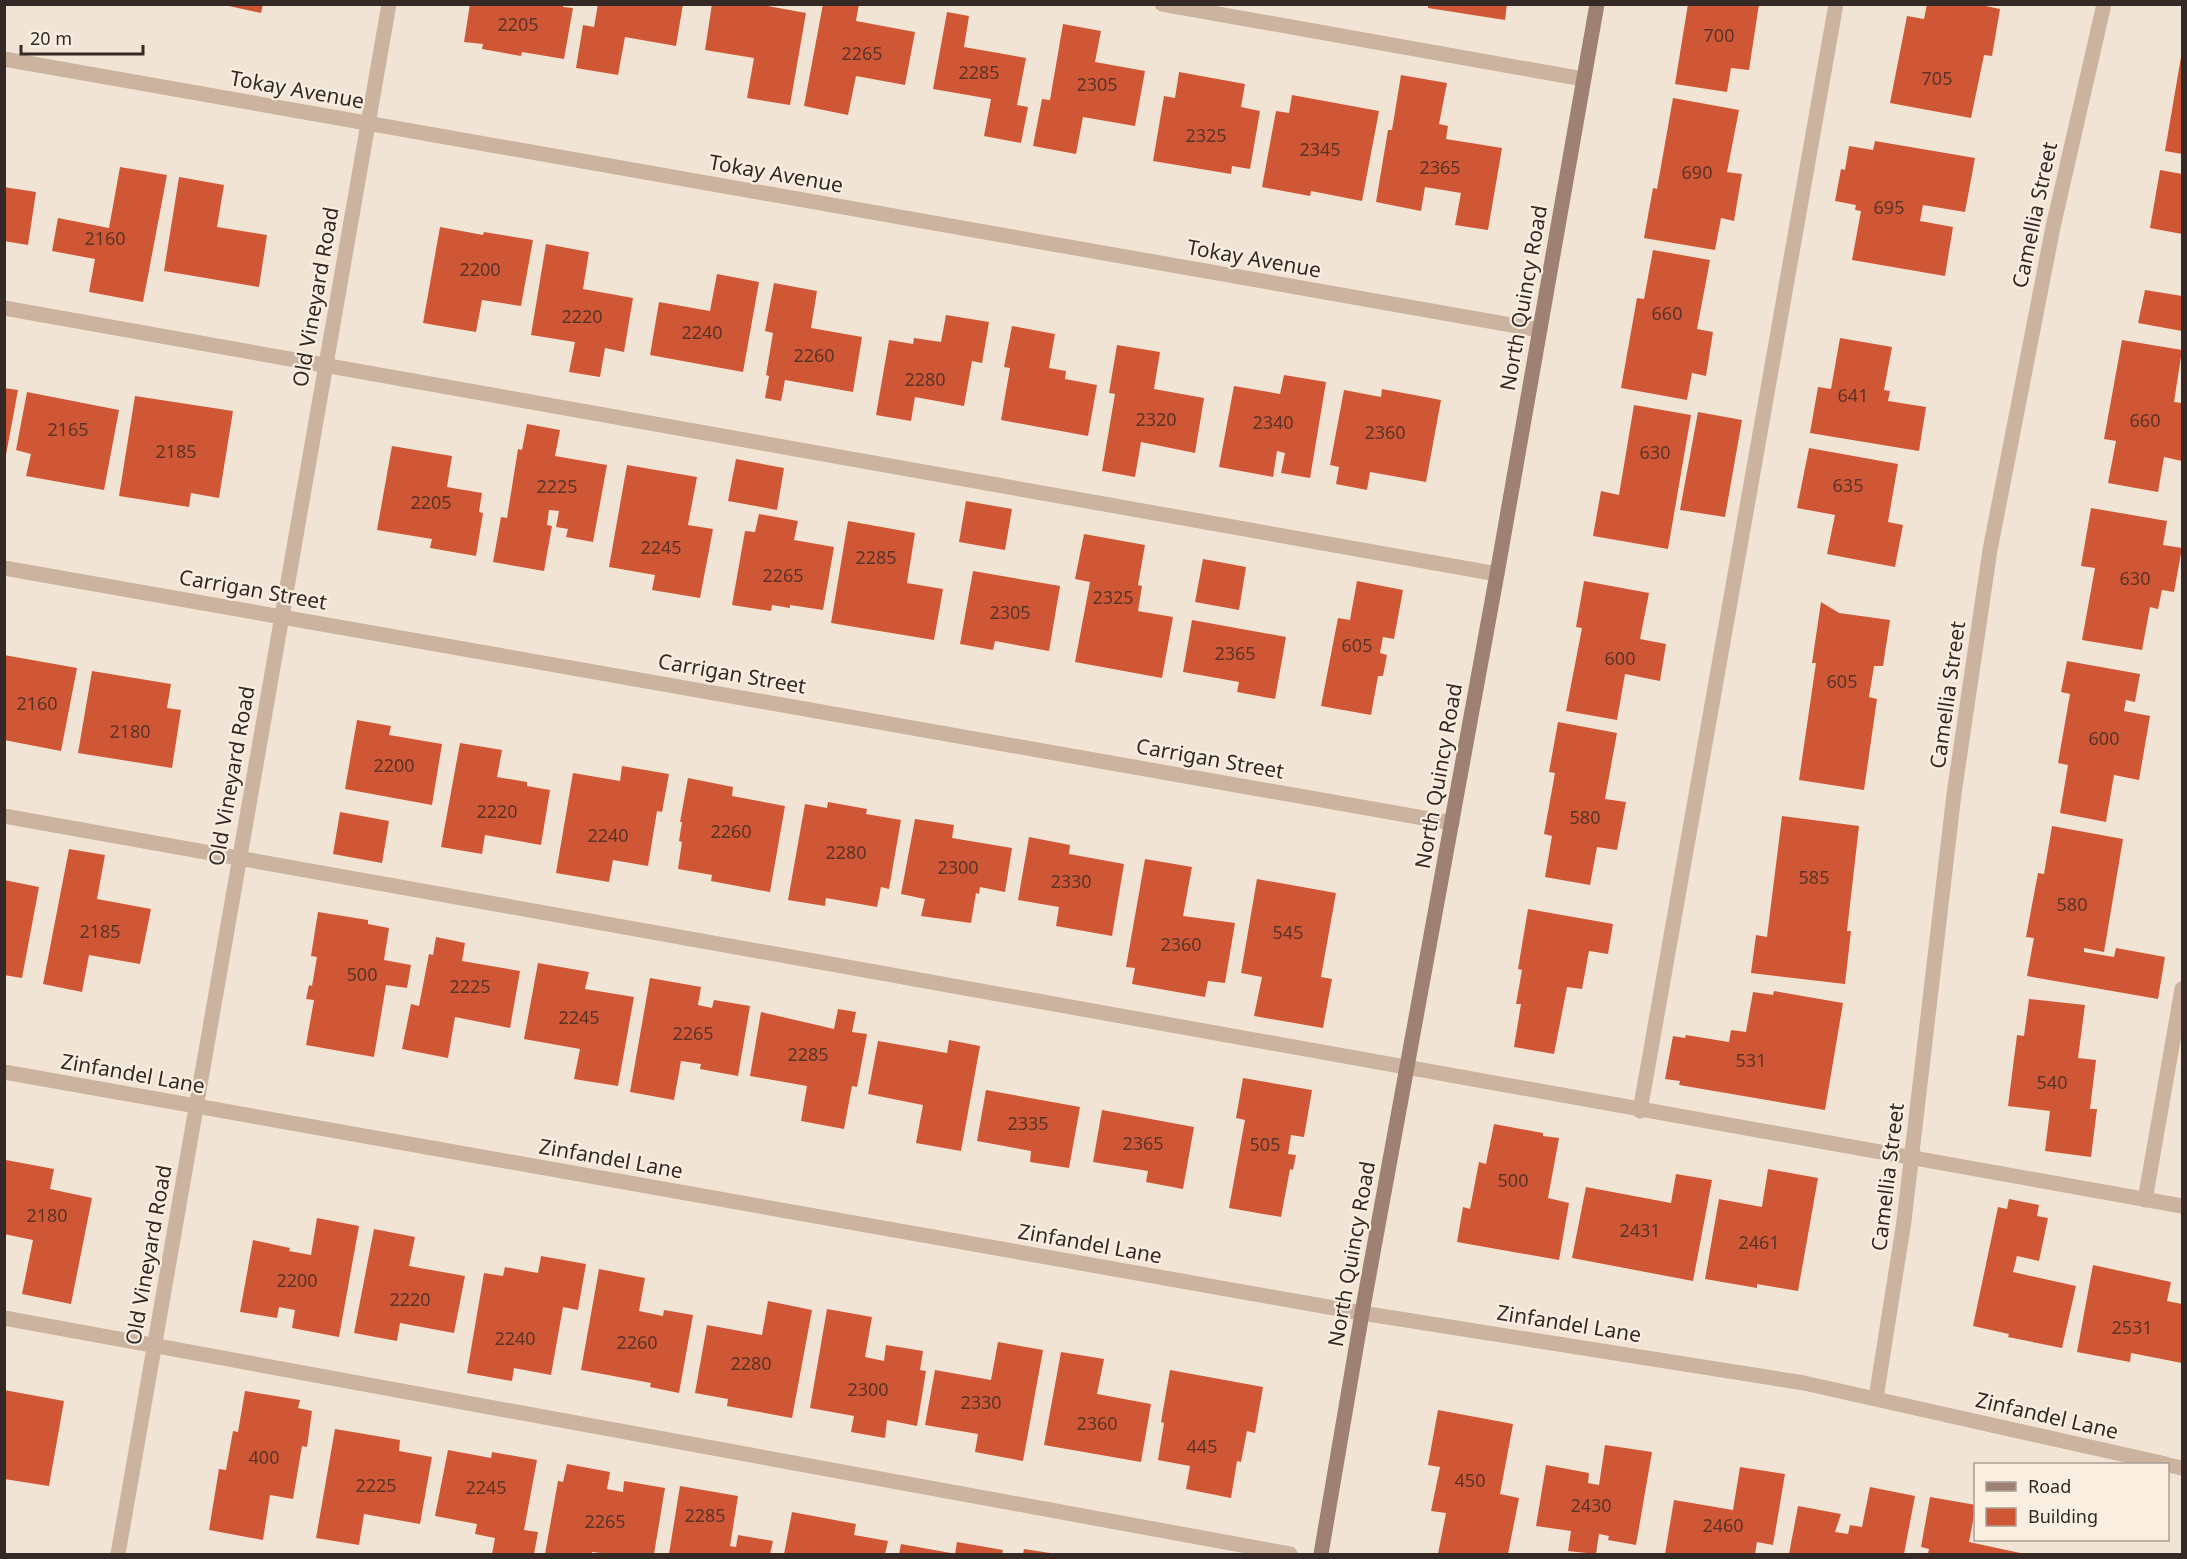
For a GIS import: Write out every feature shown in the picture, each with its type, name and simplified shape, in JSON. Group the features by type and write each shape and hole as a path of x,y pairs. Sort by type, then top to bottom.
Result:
{"street":[{"name":"Old Vineyard Road","path":"118,1554 389,4"},
{"path":"1162,4 1583,79"},
{"name":"North Quincy Road","path":"1321,1554 1362,1313 1497,574 1597,4"},
{"path":"1640,1111 1836,4"},
{"name":"Camellia Street","path":"1876,1398 1913,1159 1954,794 1992,540 2041,285 2104,4"},
{"name":"Tokay Avenue","path":"4,59 1540,330"},
{"path":"4,308 1497,574"},
{"name":"Carrigan Street","path":"4,568 1452,823"},
{"path":"4,816 1640,1111 2182,1206"},
{"path":"2145,1200 2182,988"},
{"name":"Zinfandel Lane","path":"4,1072 1362,1313 1742,1373 1876,1398 2158,1463"},
{"path":"4,1318 1290,1554"}],"building":[{"path":"220,4 263,4 261,13"},
{"path":"470,4 564,4 563,7 573,8 564,59 522,52 521,56 482,49 483,44 464,42"},
{"path":"598,4 683,4 676,46 625,37 618,75 576,68 583,25 594,27"},
{"path":"712,4 757,4 806,13 790,105 747,98 754,58 705,50"},
{"path":"823,4 859,4 856,21 915,32 905,85 856,76 848,115 804,106"},
{"path":"1428,4 1507,4 1505,20 1428,8"},
{"path":"1688,4 1759,4 1749,70 1731,68 1727,92 1675,84"},
{"path":"1927,4 1976,4 2000,9 1992,56 1984,55 1971,118 1890,103 1907,16 1924,19"},
{"path":"947,12 969,16 964,47 1026,58 1017,105 1028,107 1021,143 984,136 991,99 933,89"},
{"path":"1063,24 1101,31 1095,62 1145,71 1135,126 1083,117 1076,154 1033,146 1042,99 1050,100"},
{"path":"2182,58 2182,154 2165,151"},
{"path":"1179,72 1245,84 1241,107 1260,111 1250,169 1232,166 1231,174 1153,161 1164,96 1175,98"},
{"path":"1401,75 1447,83 1439,124 1448,126 1446,139 1502,148 1488,230 1455,225 1461,193 1425,187 1421,211 1376,202 1388,130 1392,130"},
{"path":"1292,95 1379,111 1362,201 1311,191 1310,196 1262,187 1276,111 1289,113"},
{"path":"1673,98 1739,110 1727,172 1742,174 1734,221 1721,218 1715,250 1644,238 1653,188 1657,189"},
{"path":"1875,141 1975,158 1965,212 1923,205 1920,221 1953,227 1945,276 1852,260 1861,211 1855,210 1856,205 1835,201 1841,169 1845,170 1849,146 1873,150"},
{"path":"120,167 167,175 143,302 89,292 95,259 52,251 58,218 109,228"},
{"path":"2160,170 2182,174 2182,234 2150,228"},
{"path":"179,177 224,185 217,227 267,235 259,287 164,271"},
{"path":"4,187 36,192 28,245 4,241"},
{"path":"440,227 483,235 484,232 533,240 521,306 482,300 476,332 423,323"},
{"path":"546,244 589,252 583,289 633,298 624,352 605,348 600,377 569,372 575,342 531,335"},
{"path":"1653,250 1710,260 1697,329 1713,332 1706,376 1692,373 1687,400 1621,388 1637,298 1644,299"},
{"path":"717,274 759,282 743,372 650,355 659,302 710,311"},
{"path":"774,283 817,291 811,328 862,337 853,392 785,380 781,401 765,398 769,376 766,375 773,333 765,331"},
{"path":"2145,290 2182,296 2182,331 2138,323"},
{"path":"946,315 989,322 982,363 972,361 964,406 915,397 911,421 876,415 889,340 913,344 914,338 941,342"},
{"path":"1012,326 1055,334 1049,368 1066,371 1065,379 1097,385 1088,436 1001,420 1010,368 1004,367"},
{"path":"1840,338 1892,347 1884,390 1890,391 1888,401 1926,407 1919,451 1810,433 1818,387 1831,389"},
{"path":"2122,340 2182,350 2174,402 2182,403 2182,461 2164,457 2158,492 2108,483 2116,441 2104,439"},
{"path":"1117,345 1160,352 1154,389 1204,398 1195,453 1141,442 1135,477 1102,471 1115,394 1109,393"},
{"path":"1284,375 1326,382 1310,478 1281,473 1285,453 1277,451 1273,477 1219,467 1234,386 1280,394"},
{"path":"4,388 18,390 6,455 4,455"},
{"path":"1382,389 1441,400 1426,482 1370,472 1367,490 1336,484 1339,467 1330,465 1344,390 1381,397"},
{"path":"27,392 119,410 104,490 26,476 31,454 16,450"},
{"path":"135,396 233,411 219,498 191,493 189,507 119,496"},
{"path":"1634,405 1691,415 1668,549 1593,536 1601,491 1619,495"},
{"path":"1698,412 1742,420 1725,517 1680,510"},
{"path":"527,424 560,430 555,456 607,465 593,542 566,537 568,529 556,527 559,511 549,510 547,525 552,526 544,571 493,562 501,517 507,518 518,449 522,450"},
{"path":"392,446 452,456 447,487 482,493 479,512 483,513 476,556 430,548 432,539 377,530"},
{"path":"1809,448 1898,464 1888,522 1903,525 1895,567 1827,554 1835,515 1797,508"},
{"path":"736,459 784,468 777,510 728,501"},
{"path":"627,465 697,477 688,525 713,529 700,598 652,590 655,575 609,567"},
{"path":"966,501 1012,509 1005,550 959,542"},
{"path":"2091,508 2167,521 2163,545 2182,548 2174,592 2162,590 2158,609 2150,607 2142,650 2082,640 2095,568 2081,566"},
{"path":"759,514 798,521 794,540 834,547 823,610 772,605 771,611 732,605 745,531 755,532"},
{"path":"848,521 915,533 907,583 943,589 934,640 831,623"},
{"path":"1084,534 1145,545 1138,585 1142,586 1138,611 1173,617 1162,678 1075,662 1090,582 1075,579"},
{"path":"1203,559 1246,567 1239,610 1195,602"},
{"path":"973,571 1060,586 1049,651 995,641 993,650 960,644"},
{"path":"1357,581 1403,590 1394,639 1383,637 1380,653 1387,655 1383,676 1378,676 1371,715 1321,706 1338,618 1350,620"},
{"path":"1584,581 1649,593 1640,639 1666,644 1660,681 1625,674 1617,720 1566,711 1582,628 1576,627"},
{"path":"1821,602 1839,613 1890,620 1883,666 1874,666 1869,697 1877,699 1864,790 1799,780 1816,663 1812,663"},
{"path":"1192,620 1286,637 1275,699 1237,692 1239,682 1183,672"},
{"path":"4,655 77,668 61,751 4,740"},
{"path":"2067,661 2140,674 2135,702 2126,700 2124,711 2150,716 2139,780 2114,775 2106,822 2060,813 2068,765 2058,763 2070,694 2061,692"},
{"path":"92,671 171,684 167,708 181,710 172,768 78,753"},
{"path":"357,720 391,726 389,735 442,744 432,805 345,789"},
{"path":"1558,722 1617,733 1605,799 1626,802 1617,850 1597,847 1590,885 1545,877 1552,836 1544,834 1555,773 1549,772"},
{"path":"460,743 502,750 497,777 527,782 527,786 550,790 541,845 485,835 482,854 441,847"},
{"path":"622,766 669,774 662,812 657,811 648,866 613,860 609,882 556,873 573,773 620,781"},
{"path":"688,778 733,787 732,796 785,806 770,892 711,881 712,875 678,869 682,842 679,841 682,822 680,822"},
{"path":"828,802 867,809 866,814 901,820 889,889 881,887 877,907 826,898 825,906 788,900 805,804 827,808"},
{"path":"340,812 389,821 382,863 333,854"},
{"path":"1782,816 1859,826 1847,931 1851,931 1845,984 1751,973 1756,935 1767,937"},
{"path":"915,819 954,825 952,838 1012,848 1005,892 980,887 979,894 976,893 971,923 921,916 925,899 901,894"},
{"path":"2052,826 2123,839 2104,952 2084,948 2084,952 2114,957 2116,948 2165,957 2158,999 2027,976 2034,938 2026,937 2038,873 2044,874"},
{"path":"1029,837 1070,845 1069,854 1124,864 1112,936 1056,926 1059,907 1018,900"},
{"path":"69,849 105,855 97,899 151,909 140,964 89,955 82,992 43,984"},
{"path":"1145,859 1192,867 1183,916 1235,923 1225,983 1208,981 1205,997 1132,984 1135,968 1126,967"},
{"path":"1257,879 1336,893 1321,977 1332,979 1323,1028 1254,1016 1262,977 1241,973"},
{"path":"4,880 39,887 22,978 4,975"},
{"path":"1528,909 1613,924 1608,954 1589,951 1582,989 1567,987 1554,1054 1514,1047 1521,1004 1516,1004 1522,970 1518,969"},
{"path":"318,912 368,920 368,924 389,928 384,960 411,965 407,988 386,985 374,1057 306,1045 314,1000 306,999 309,985 312,986 317,957 311,956"},
{"path":"436,937 465,943 462,961 520,971 510,1028 455,1017 448,1058 402,1049 411,1004 419,1006 429,954 433,955"},
{"path":"538,963 589,972 585,989 634,997 618,1086 574,1079 580,1049 524,1039"},
{"path":"650,978 701,987 698,1005 712,1008 714,1000 750,1006 738,1076 700,1069 701,1064 681,1061 674,1100 630,1092"},
{"path":"1774,991 1843,1003 1825,1110 1679,1085 1680,1081 1665,1079 1673,1036 1685,1038 1686,1035 1729,1042 1731,1030 1746,1032 1753,992 1773,995"},
{"path":"2029,999 2085,1005 2078,1058 2096,1060 2090,1109 2097,1109 2091,1157 2045,1151 2050,1111 2008,1106 2017,1035 2024,1036"},
{"path":"838,1009 856,1012 852,1032 867,1034 857,1087 852,1086 844,1129 801,1121 807,1086 750,1076 761,1012 834,1029"},
{"path":"949,1040 980,1046 961,1151 916,1143 923,1105 868,1094 878,1041 947,1053"},
{"path":"1243,1078 1312,1090 1304,1137 1291,1135 1288,1154 1296,1155 1293,1170 1290,1169 1281,1217 1229,1208 1245,1120 1236,1118"},
{"path":"986,1090 1080,1107 1069,1168 1030,1162 1031,1151 977,1141"},
{"path":"1102,1110 1194,1127 1183,1189 1146,1182 1148,1171 1093,1162"},
{"path":"1494,1124 1559,1138 1548,1198 1569,1203 1559,1260 1457,1242 1463,1207 1470,1209 1479,1162 1486,1164"},
{"path":"6,1160 54,1169 50,1189 92,1198 71,1304 22,1294 33,1240 4,1234"},
{"path":"1768,1169 1818,1178 1798,1291 1757,1284 1757,1288 1705,1279 1719,1199 1762,1207"},
{"path":"1676,1174 1712,1180 1693,1281 1572,1258 1586,1187 1671,1203"},
{"path":"2009,1199 2039,1205 2037,1216 2048,1218 2039,1261 2017,1256 2013,1272 2076,1286 2062,1348 2008,1337 2009,1334 1973,1326 1998,1207 2007,1209"},
{"path":"317,1218 359,1226 339,1337 292,1328 295,1310 279,1307 277,1318 240,1312 253,1240 311,1255"},
{"path":"374,1229 415,1237 409,1266 465,1276 454,1333 400,1323 397,1341 354,1333"},
{"path":"541,1256 586,1264 578,1310 563,1307 551,1375 514,1368 512,1381 467,1373 484,1273 503,1276 505,1267 538,1273"},
{"path":"2093,1265 2171,1282 2167,1301 2182,1304 2182,1363 2131,1353 2130,1362 2077,1352"},
{"path":"599,1269 645,1278 639,1311 663,1316 664,1310 693,1315 679,1393 650,1387 651,1383 581,1370"},
{"path":"768,1301 812,1310 792,1418 727,1406 728,1399 695,1393 707,1325 762,1335"},
{"path":"827,1309 872,1317 865,1357 884,1361 886,1345 923,1351 920,1370 926,1371 917,1426 887,1420 885,1438 851,1432 854,1416 810,1408"},
{"path":"998,1342 1043,1350 1023,1461 975,1452 978,1434 925,1425 935,1370 991,1380"},
{"path":"1061,1352 1104,1359 1097,1394 1151,1404 1141,1462 1044,1445"},
{"path":"1170,1370 1263,1387 1255,1433 1247,1431 1241,1462 1237,1461 1231,1498 1186,1489 1190,1466 1158,1460 1164,1423 1161,1422"},
{"path":"4,1390 64,1401 49,1486 4,1479"},
{"path":"245,1391 300,1400 298,1408 312,1411 307,1447 302,1446 293,1499 270,1495 263,1540 209,1530 219,1469 226,1470 233,1431 238,1432"},
{"path":"1438,1410 1513,1424 1500,1494 1519,1498 1508,1554 1438,1554 1446,1513 1431,1511 1440,1467 1428,1465"},
{"path":"335,1429 400,1440 399,1451 432,1457 420,1524 364,1514 359,1545 316,1538"},
{"path":"1605,1445 1652,1452 1636,1545 1608,1540 1609,1536 1599,1534 1596,1554 1568,1551 1571,1531 1536,1526 1546,1465 1589,1473 1588,1483 1599,1485"},
{"path":"448,1450 491,1458 492,1452 537,1460 524,1530 538,1532 534,1554 492,1554 495,1538 475,1534 477,1524 435,1516"},
{"path":"567,1464 610,1472 607,1489 623,1492 624,1481 665,1488 654,1554 592,1552 592,1554 545,1554 558,1481 563,1482"},
{"path":"1740,1467 1785,1474 1773,1545 1757,1542 1755,1554 1665,1554 1674,1500 1733,1510"},
{"path":"680,1486 738,1496 730,1546 736,1547 738,1535 773,1541 770,1554 669,1554"},
{"path":"1870,1487 1915,1496 1904,1554 1789,1554 1798,1506 1841,1514 1835,1532 1848,1534 1850,1525 1862,1527"},
{"path":"1930,1497 1974,1505 1969,1542 2025,1554 1928,1554 1929,1549 1921,1547"},
{"path":"792,1512 856,1524 854,1535 888,1541 885,1554 784,1554"},
{"path":"957,1542 1003,1550 1002,1554 955,1554"},
{"path":"901,1544 951,1553 899,1554"},
{"path":"1024,1549 1050,1553 1050,1554 1023,1554"}]}
